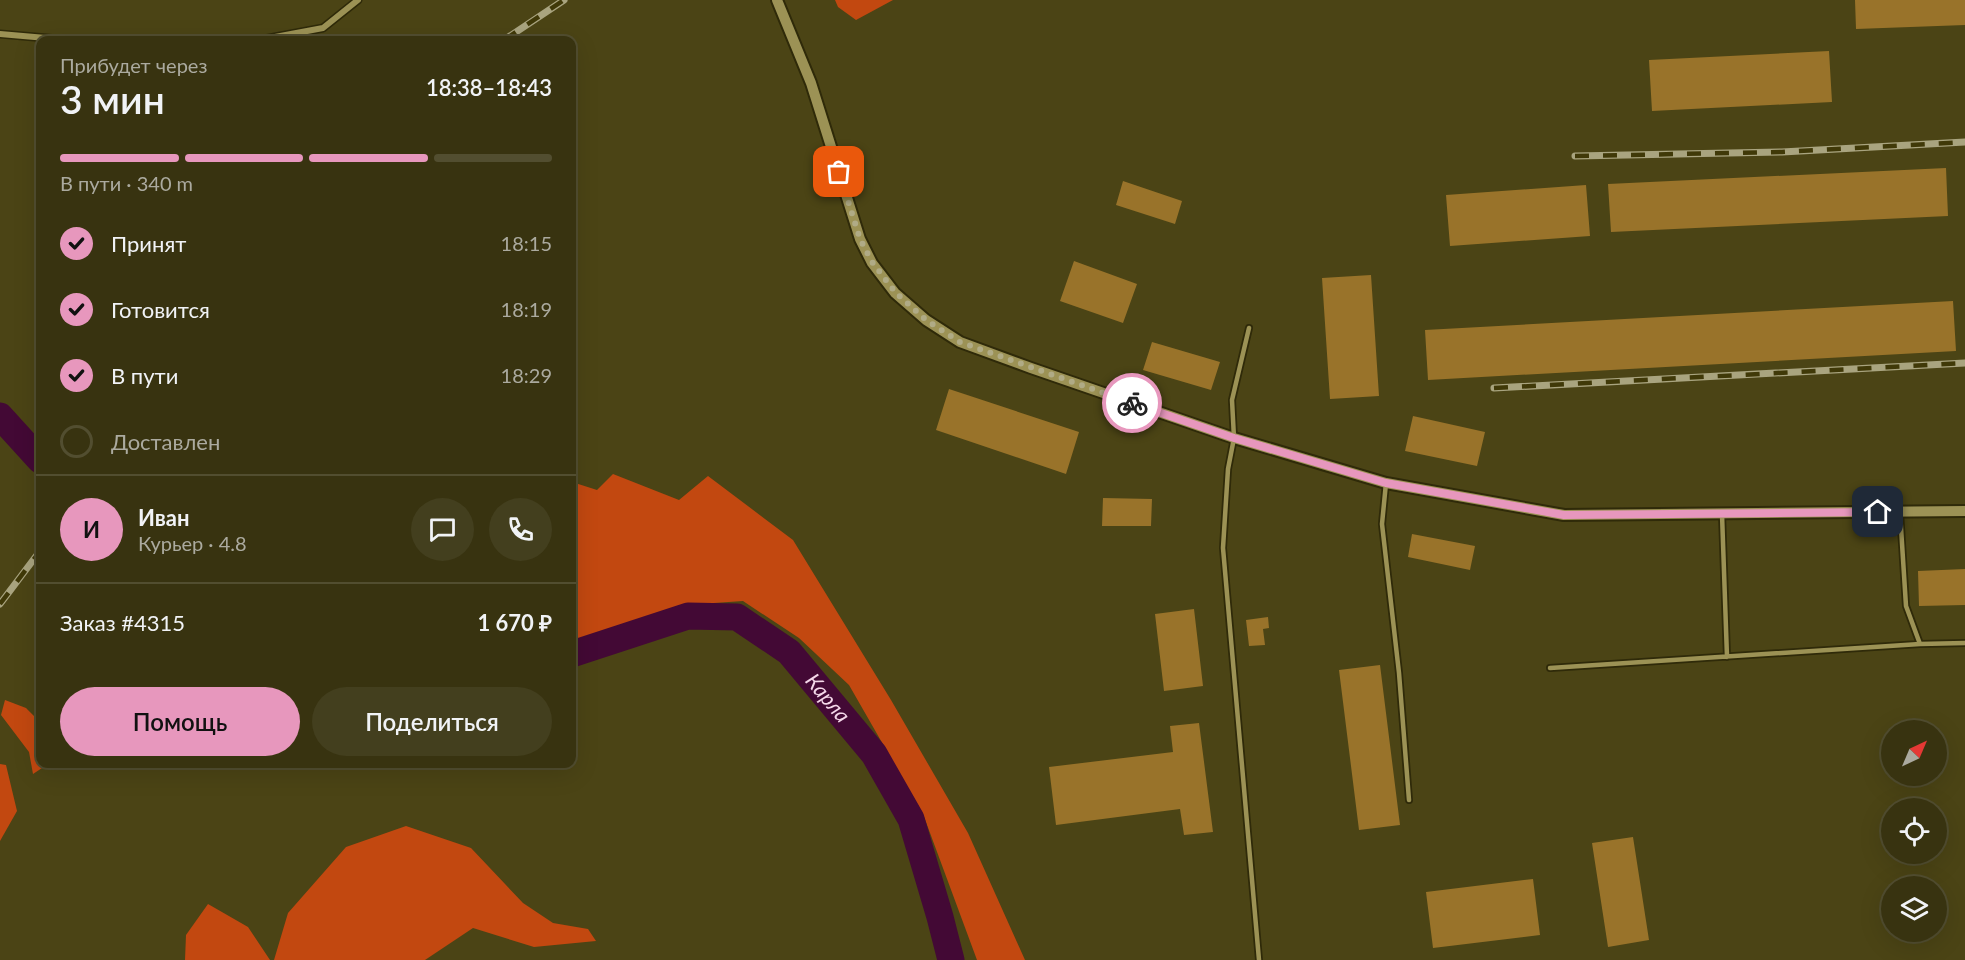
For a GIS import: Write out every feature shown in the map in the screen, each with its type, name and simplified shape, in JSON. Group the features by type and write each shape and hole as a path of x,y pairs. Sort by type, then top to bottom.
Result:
{"street":[{"path":"280,36 323,28 358,0"},
{"path":"777,0 811,83 860,239 872,262 896,293 926,320 960,342 1234,438 1386,483 1564,515 1965,511"},
{"path":"0,34 36,37"}],"lane":[{"path":"1249,328 1232,400 1234,438 1228,469 1223,548 1259,960"},
{"path":"1386,483 1382,524 1399,673 1409,800"},
{"path":"1900,512 1906,606 1920,644"},
{"path":"1722,514 1727,657"},
{"path":"1550,668 1965,643"}],"shaded area":[{"path":"835,0 893,0 856,20 838,7"},
{"path":"613,474 679,500 708,476 793,540 891,700 968,833 1025,960 977,960 923,814 849,685 799,638 743,601 685,605 576,646 576,483 597,490"},
{"path":"5,700 26,708 36,718 36,768 42,768 33,774 29,752 1,715"},
{"path":"0,764 6,765 17,811 0,841"},
{"path":"406,826 471,848 523,903 553,923 588,929 596,941 534,947 473,928 425,960 274,960 288,913 346,847"},
{"path":"208,904 248,927 270,960 185,960 186,935"}],"building":[{"path":"1855,0 1965,0 1965,25 1856,29"},
{"path":"1829,51 1832,102 1652,111 1649,60"},
{"path":"1946,168 1948,216 1611,232 1608,184"},
{"path":"1123,181 1182,201 1175,224 1116,205"},
{"path":"1586,185 1590,236 1450,246 1446,195"},
{"path":"1074,261 1137,284 1123,323 1060,301"},
{"path":"1371,275 1379,396 1330,399 1322,278"},
{"path":"1953,301 1956,351 1428,380 1425,330"},
{"path":"1152,342 1220,362 1211,390 1143,370"},
{"path":"949,389 1079,432 1066,474 936,430"},
{"path":"1413,416 1485,432 1477,466 1405,451"},
{"path":"1103,498 1152,499 1151,526 1102,526"},
{"path":"1412,534 1475,546 1470,570 1408,557"},
{"path":"1965,569 1965,605 1919,606 1918,571"},
{"path":"1194,609 1203,686 1164,691 1155,614"},
{"path":"1268,617 1269,628 1263,629 1265,645 1249,646 1246,620"},
{"path":"1380,665 1400,825 1359,830 1339,670"},
{"path":"1199,723 1213,832 1184,835 1180,809 1056,825 1049,767 1173,752 1170,726"},
{"path":"1633,837 1649,940 1608,947 1592,843"},
{"path":"1533,879 1540,935 1433,948 1426,892"}],"waterway":[{"name":"Карла","path":"0,416 36,456"},
{"name":"Карла","path":"576,653 688,616 737,617 789,652 874,754 911,819 951,960"}],"railway":[{"path":"510,36 564,0"},
{"path":"1575,156 1782,152 1965,142"},
{"path":"1494,388 1965,363"},
{"path":"0,604 36,556"}],"way so far":[{"path":"839,172 860,239 872,262 896,293 926,320 960,342 1132,403"}],"route":[{"path":"1132,403 1234,438 1386,483 1564,515 1878,512"}]}
